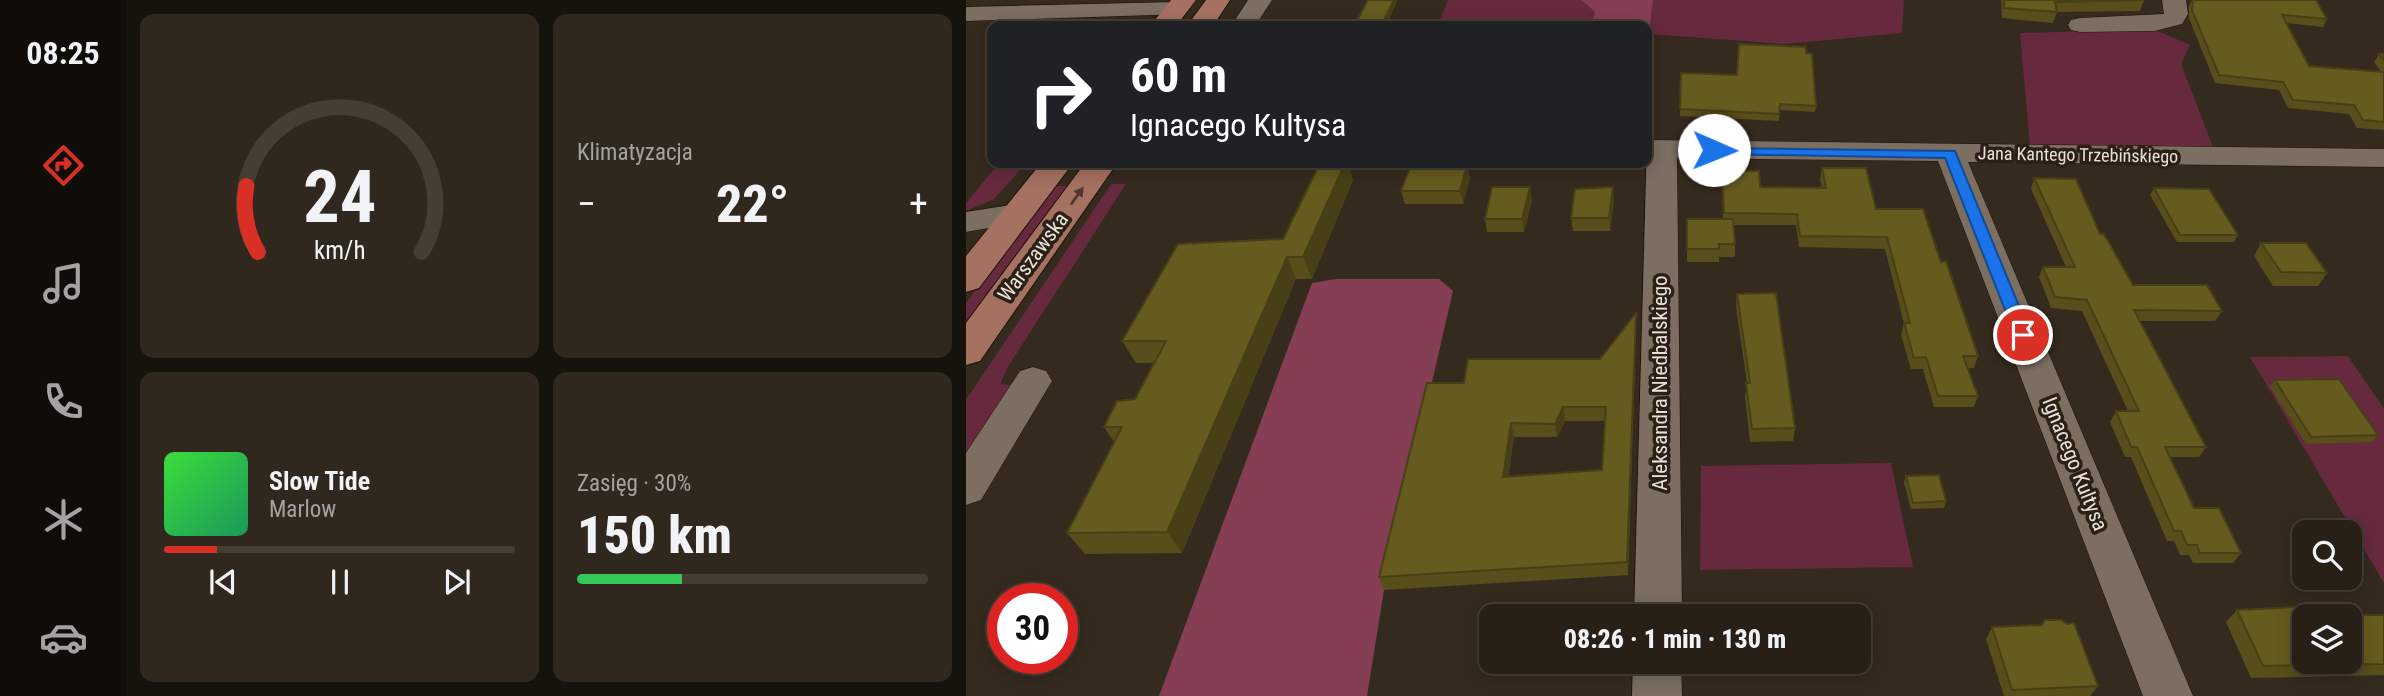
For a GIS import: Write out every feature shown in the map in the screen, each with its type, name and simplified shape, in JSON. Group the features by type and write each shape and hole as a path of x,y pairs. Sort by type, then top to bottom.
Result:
{"main road":[{"path":"1204,21 1219,0"},
{"name":"Warszawska","path":"966,280 1053,168"},
{"name":"Warszawska","path":"966,351 1097,168"}],"street":[{"path":"1246,21 1260,0"},
{"path":"2080,25 2164,23 2176,14 2174,0"},
{"path":"966,14 1174,12"},
{"name":"Jana Kantego Trzebińskiego","path":"1654,149 2384,158"},
{"name":"Aleksandra Niedbalskiego","path":"1654,149 1658,604"},
{"name":"Ignacego Kultysa","path":"1950,154 2168,696"},
{"path":"966,222 1017,214"},
{"path":"966,488 1033,381"},
{"path":"1657,674 1657,696"}],"shaded area":[{"path":"1448,0 1581,0 1595,12 1592,21 1439,21"},
{"path":"1581,0 1653,0 1651,21 1592,21 1595,12"},
{"path":"1653,0 1904,0 1902,33 1785,44 1652,34"},
{"path":"2153,29 2190,45 2181,64 2213,147 2030,146 2020,33"},
{"path":"995,168 1022,168 994,199 966,211 966,203"},
{"path":"1111,184 1126,184 1009,365 1000,384 1015,386 966,461 966,400"},
{"path":"1054,186 1070,186 966,327 966,303"},
{"path":"1336,279 1439,279 1453,291 1384,590 1367,696 1159,696 1312,283"},
{"path":"2348,356 2384,409 2384,583 2362,546 2362,520 2347,520 2250,357"},
{"path":"1891,463 1913,567 1700,570 1701,466"}],"building":[{"path":"1368,0 1394,0 1384,21 1357,21"},
{"path":"2004,0 2144,0 2055,2 2057,12 2004,8"},
{"path":"2193,0 2316,0 2327,19 2282,15 2309,66 2384,72 2384,122 2363,120 2354,105 2293,100 2283,82 2219,75 2192,10"},
{"path":"1739,44 1806,47 1806,53 1812,54 1816,106 1780,104 1779,114 1680,109 1681,73 1737,75"},
{"path":"1318,168 1343,168 1303,257 1287,257 1167,532 1067,533 1122,427 1104,427 1117,401 1135,399 1166,341 1122,341 1178,244 1283,239"},
{"path":"1410,168 1466,168 1460,191 1401,191"},
{"path":"1822,168 1866,168 1876,209 1923,209 1941,262 1946,261 1978,356 1963,356 1978,396 1938,396 1926,357 1914,358 1904,323 1910,323 1887,237 1800,236 1797,214 1724,213 1722,171 1759,171 1760,187 1826,188"},
{"path":"2034,178 2076,179 2100,234 2104,234 2133,285 2207,285 2222,311 2134,310 2206,447 2165,447 2194,508 2219,508 2241,553 2200,553 2197,545 2187,545 2181,531 2174,531 2137,447 2131,447 2116,411 2139,411 2087,300 2055,297 2043,267 2075,267"},
{"path":"1492,187 1530,187 1522,219 1485,219"},
{"path":"1613,187 1609,218 1571,218 1575,189"},
{"path":"2154,188 2209,189 2238,235 2180,235"},
{"path":"1687,219 1733,219 1735,244 1719,244 1719,249 1687,249"},
{"path":"2261,243 2306,243 2327,273 2281,272"},
{"path":"1776,293 1795,428 1752,429 1746,383 1750,383 1737,294"},
{"path":"1636,313 1627,562 1379,577 1427,383 1464,383 1468,359 1600,359","holes":["1563,407 1606,407 1602,470 1503,477 1511,423 1555,424"]},
{"path":"2339,379 2378,435 2311,437 2275,380"},
{"path":"1939,475 1946,501 1913,503 1906,476"},
{"path":"2292,607 2292,666 2263,666 2237,610"},
{"path":"2362,615 2384,615 2384,664 2362,664"},
{"path":"2045,620 2074,623 2098,686 2012,690 1992,627 2042,625"}],"route":[{"path":"1714,150 1950,154 2023,335"}]}
